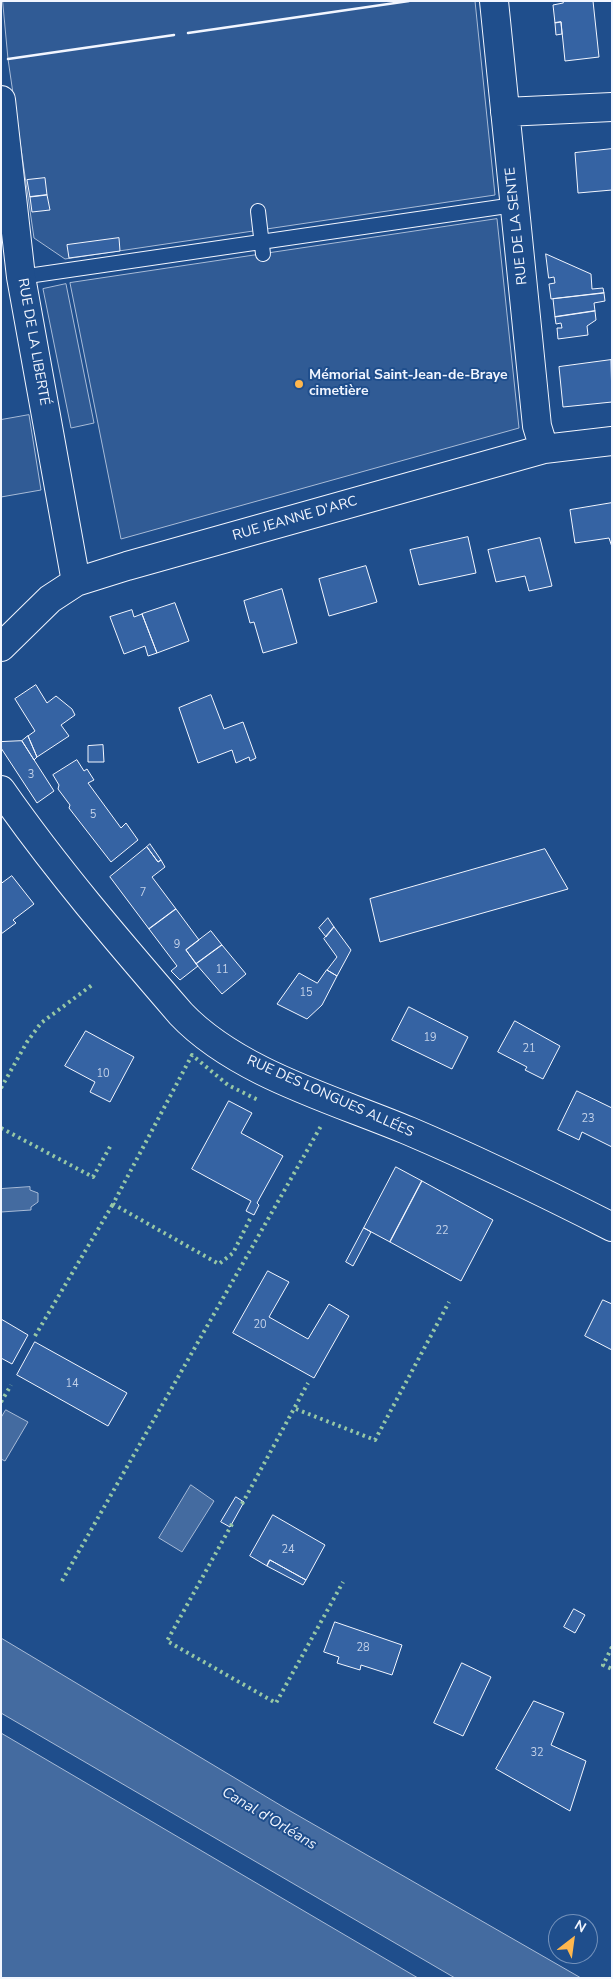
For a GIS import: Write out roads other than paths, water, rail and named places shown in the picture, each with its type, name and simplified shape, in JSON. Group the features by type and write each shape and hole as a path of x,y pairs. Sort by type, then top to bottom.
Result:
{"street":[{"name":"RUE DE LA SENTE","path":"494,1 538,426 544,449"},
{"name":"RUE DE LA LIBERTÉ","path":"1,100 21,277 76,582"},
{"path":"505,112 612,106"},
{"name":"RUE JEANNE D'ARC","path":"1,647 50,599 76,582 544,449 612,441"},
{"name":"RUE DES LONGUES ALLÉES","path":"1,790 36,840 100,921 181,1014 194,1028 209,1039 261,1070 410,1132 612,1227"}],"lane":[{"path":"21,277 263,248 514,205"},
{"path":"258,211 263,248"}],"water":[{"path":"30,1187 30,1190 38,1193 38,1202 31,1207 31,1210 1,1212 1,1189"},
{"path":"6,1410 28,1422 5,1461 1,1459 1,1418"},
{"path":"191,1485 214,1501 182,1552 159,1538"},
{"name":"Canal d'Orléans","path":"1,1638 285,1808 548,1959 548,1964 557,1964 581,1978 455,1978 1,1713"},
{"path":"1,1733 418,1978 1,1978"}],"place":[{"name":"Mémorial Saint-Jean-de-Braye cimetière","path":"299,384"}]}
